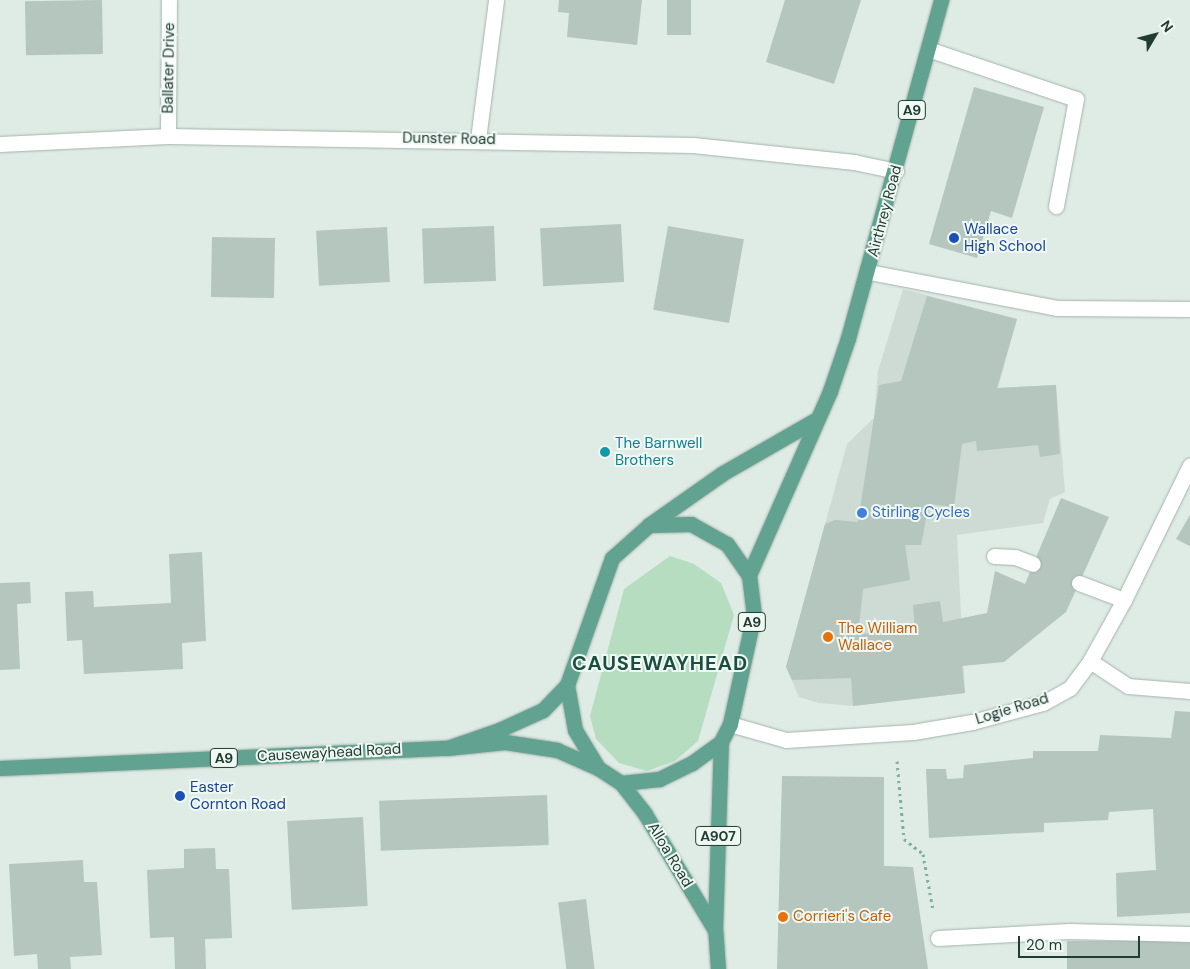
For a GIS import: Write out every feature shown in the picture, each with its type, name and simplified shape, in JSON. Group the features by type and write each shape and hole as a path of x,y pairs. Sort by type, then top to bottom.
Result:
{"main road":[{"name":"Airthrey Road","path":"749,575 830,391 869,272 941,0"},
{"name":"A9","path":"649,524 691,524 727,544 749,575 754,614 730,724 721,742 692,763 659,779 621,783 598,768 575,730 567,685 612,558 649,524 723,473 817,419"},
{"name":"Causewayhead Road","path":"448,748 499,730 543,710 567,685"},
{"name":"Causewayhead Road","path":"0,768 448,748 505,742 556,750 598,768"},
{"name":"Alloa Road","path":"718,969 715,930 721,742"},
{"name":"Alloa Road","path":"621,783 645,814 715,930"}],"street":[{"name":"Ballater Drive","path":"168,136 169,0"},
{"path":"478,139 496,0"},
{"path":"928,49 1076,99 1056,206"},
{"name":"Dunster Road","path":"0,144 168,136 478,139 693,145 854,162 896,171"},
{"path":"869,272 1057,308 1190,309"},
{"name":"Logie Road","path":"730,724 786,740 894,733 972,722 1043,703 1070,688 1090,661 1124,600 1190,465"},
{"path":"994,556 1015,557 1033,564"},
{"path":"1079,583 1124,600"},
{"path":"1090,661 1128,686 1190,691"},
{"path":"938,938 1069,931 1190,934"}],"path":[{"path":"894,733 904,839 923,854 938,938"}],"shaded area":[{"path":"903,289 1017,319 998,388 1056,385 1065,492 1050,499 1043,523 957,535 965,693 853,706 819,703 799,697 786,667 847,444 874,418 878,371"}],"green space":[{"path":"670,556 694,564 721,583 734,615 698,741 675,761 647,771 619,763 596,739 590,716 624,589"}],"building":[{"path":"102,0 103,54 26,55 25,1"},
{"path":"559,0 642,0 637,45 567,37 569,13 558,12"},
{"path":"667,0 691,0 691,35 667,35"},
{"path":"785,0 861,0 834,84 766,62"},
{"path":"974,87 1044,107 1012,218 991,211 977,258 929,244"},
{"path":"621,224 624,282 543,286 540,228"},
{"path":"494,226 496,281 424,283 422,229"},
{"path":"668,226 744,239 729,323 653,310"},
{"path":"387,227 390,282 319,286 316,231"},
{"path":"212,237 275,238 274,298 211,297"},
{"path":"927,296 1017,319 997,388 1056,385 1060,454 1040,457 1038,445 977,451 976,441 962,444 954,507 929,504 921,545 905,545 910,580 863,589 858,634 915,630 913,605 940,601 943,622 987,613 995,571 1025,584 1061,498 1109,517 1066,612 1004,662 962,666 965,693 853,706 851,678 792,680 786,667 825,524 835,520 858,522 879,385 901,381"},
{"path":"1190,515 1190,546 1176,539"},
{"path":"202,552 206,641 182,643 183,669 84,674 82,640 67,641 65,592 93,591 94,607 171,603 169,554"},
{"path":"30,582 31,603 17,604 20,669 0,670 0,583"},
{"path":"1175,711 1190,712 1190,913 1117,917 1116,873 1156,870 1153,809 1109,812 1108,820 1044,823 1044,832 929,838 926,769 946,769 947,779 963,778 964,765 1033,758 1033,751 1098,751 1100,735 1171,738"},
{"path":"782,776 884,777 884,866 913,867 928,969 777,969"},
{"path":"547,795 549,845 381,851 379,801"},
{"path":"363,817 368,906 292,910 287,821"},
{"path":"215,848 216,869 229,869 232,938 205,939 206,969 175,969 174,937 150,938 147,870 184,868 184,849"},
{"path":"83,860 84,882 97,882 102,955 70,957 71,969 38,969 37,954 14,956 9,864"},
{"path":"586,899 595,969 566,969 558,902"},
{"path":"1067,941 1190,941 1190,969 1067,969"}],"place":[{"name":"Wallace High School","path":"954,238"},
{"name":"The Barnwell Brothers","path":"605,452"},
{"name":"Stirling Cycles","path":"862,513"},
{"name":"The William Wallace","path":"828,637"},
{"name":"Easter Cornton Road","path":"180,796"},
{"name":"Corrieri's Cafe","path":"783,917"}],"district":[{"name":"CAUSEWAYHEAD","path":"660,663"}]}
